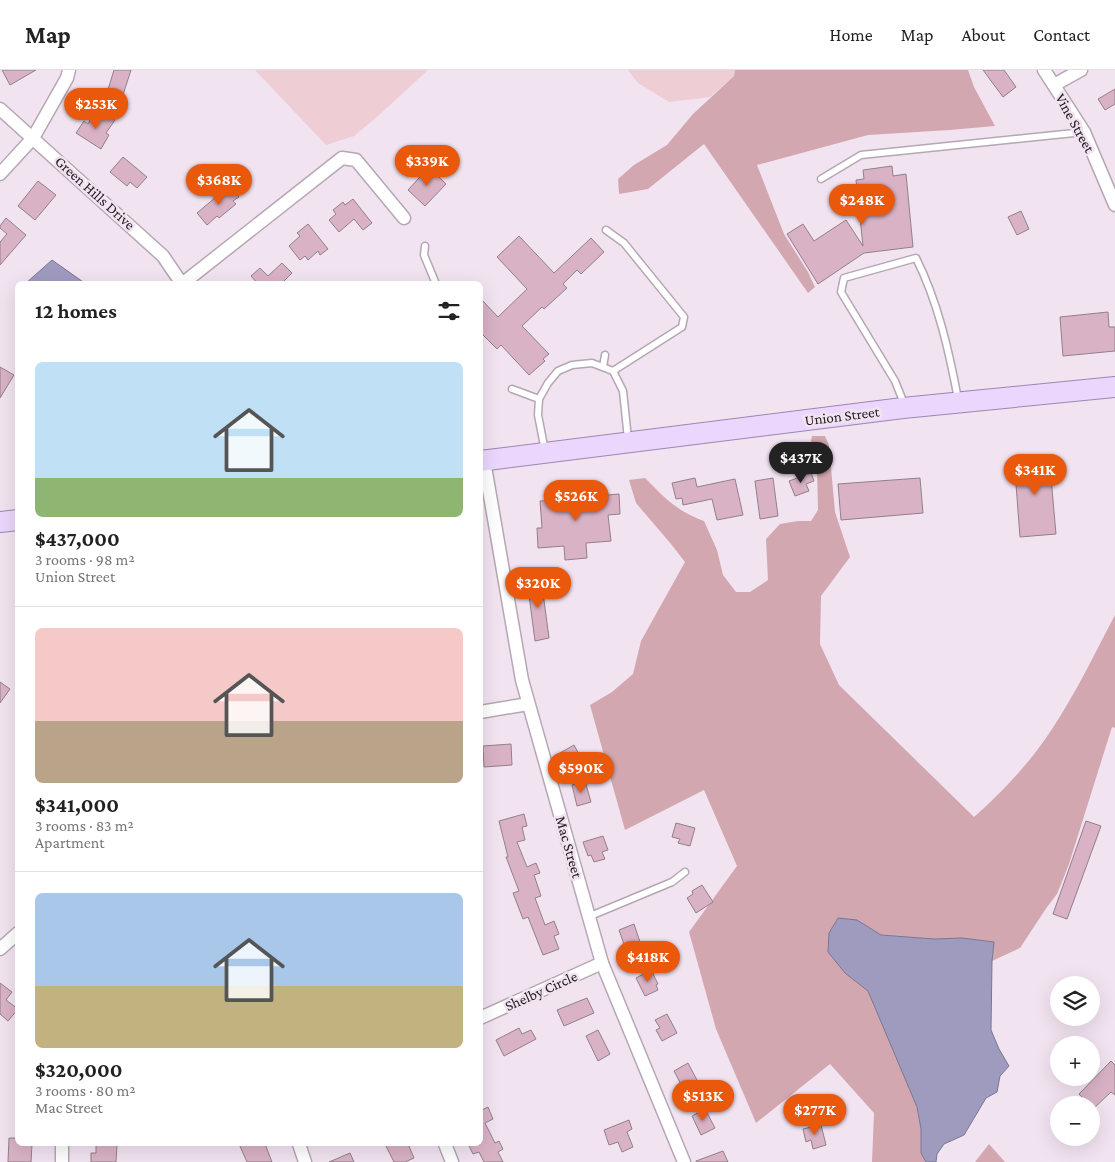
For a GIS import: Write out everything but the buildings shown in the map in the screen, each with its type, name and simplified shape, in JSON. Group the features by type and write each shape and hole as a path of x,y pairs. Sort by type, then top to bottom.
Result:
{"main road":[{"name":"Union Street","path":"483,459 546,453 906,408 1115,387"},
{"path":"0,522 15,520"}],"street":[{"path":"0,174 33,138 67,78 69,70"},
{"name":"Vine Street","path":"1044,70 1084,132 1115,205"},
{"path":"1054,86 1081,70"},
{"name":"Green Hills Drive","path":"0,109 164,256 180,281"},
{"path":"186,281 342,158 356,160 404,218"},
{"name":"Mac Street","path":"483,465 528,704 588,917 602,964 684,1162"},
{"path":"483,712 528,704"},
{"path":"0,949 15,936"},
{"name":"Shelby Circle","path":"483,1017 602,964"},
{"path":"62,1146 62,1162"},
{"path":"300,1146 305,1162"},
{"path":"446,1146 452,1162"}],"lane":[{"path":"820,179 861,155 1084,132"},
{"path":"606,230 624,243 684,318 682,326 613,371"},
{"path":"425,246 424,255 435,281"},
{"path":"906,408 895,381 841,292 844,278 916,258 927,279 942,330 950,359 958,403"},
{"path":"603,367 605,355"},
{"path":"546,453 538,415 539,399 548,383 558,371 572,365 592,363 613,371 623,391 629,442"},
{"path":"512,389 539,399"},
{"path":"588,917 672,882 685,872"}],"shaded area":[{"path":"255,70 428,70 354,136 326,145"},
{"path":"628,70 736,70 735,75 710,97 669,102 638,83"},
{"path":"735,70 968,70 974,87 995,126 868,135 757,165 784,234 808,272 815,287 808,293 704,144 648,189 619,194 618,179 634,165 667,145 693,114 734,76"},
{"path":"52,260 82,281 28,281"},
{"path":"812,436 825,436 829,445 835,512 850,557 821,596 820,644 839,685 974,817 1016,776 1036,752 1061,715 1115,615 1115,728 1112,727 1069,864 1057,894 1020,948 992,961 993,942 962,938 934,939 881,935 857,920 845,973 868,991 882,1023 917,1107 921,1129 921,1153 926,1162 872,1162 874,1113 830,1064 756,1123 716,1029 689,932 737,866 704,790 625,830 590,705 612,692 633,674 641,641 685,562 636,503 629,480 645,478 678,508 704,521 717,550 723,575 736,592 750,592 768,580 766,539 780,524 811,521 818,510 817,468 809,451"},
{"path":"838,918 857,920 881,935 934,939 962,938 994,942 991,1030 1009,1066 1000,1076 997,1092 986,1098 964,1135 944,1144 937,1154 936,1162 926,1162 921,1153 921,1129 917,1107 868,991 845,973 828,952 829,933"},
{"path":"989,1144 1005,1162 975,1162"}]}
